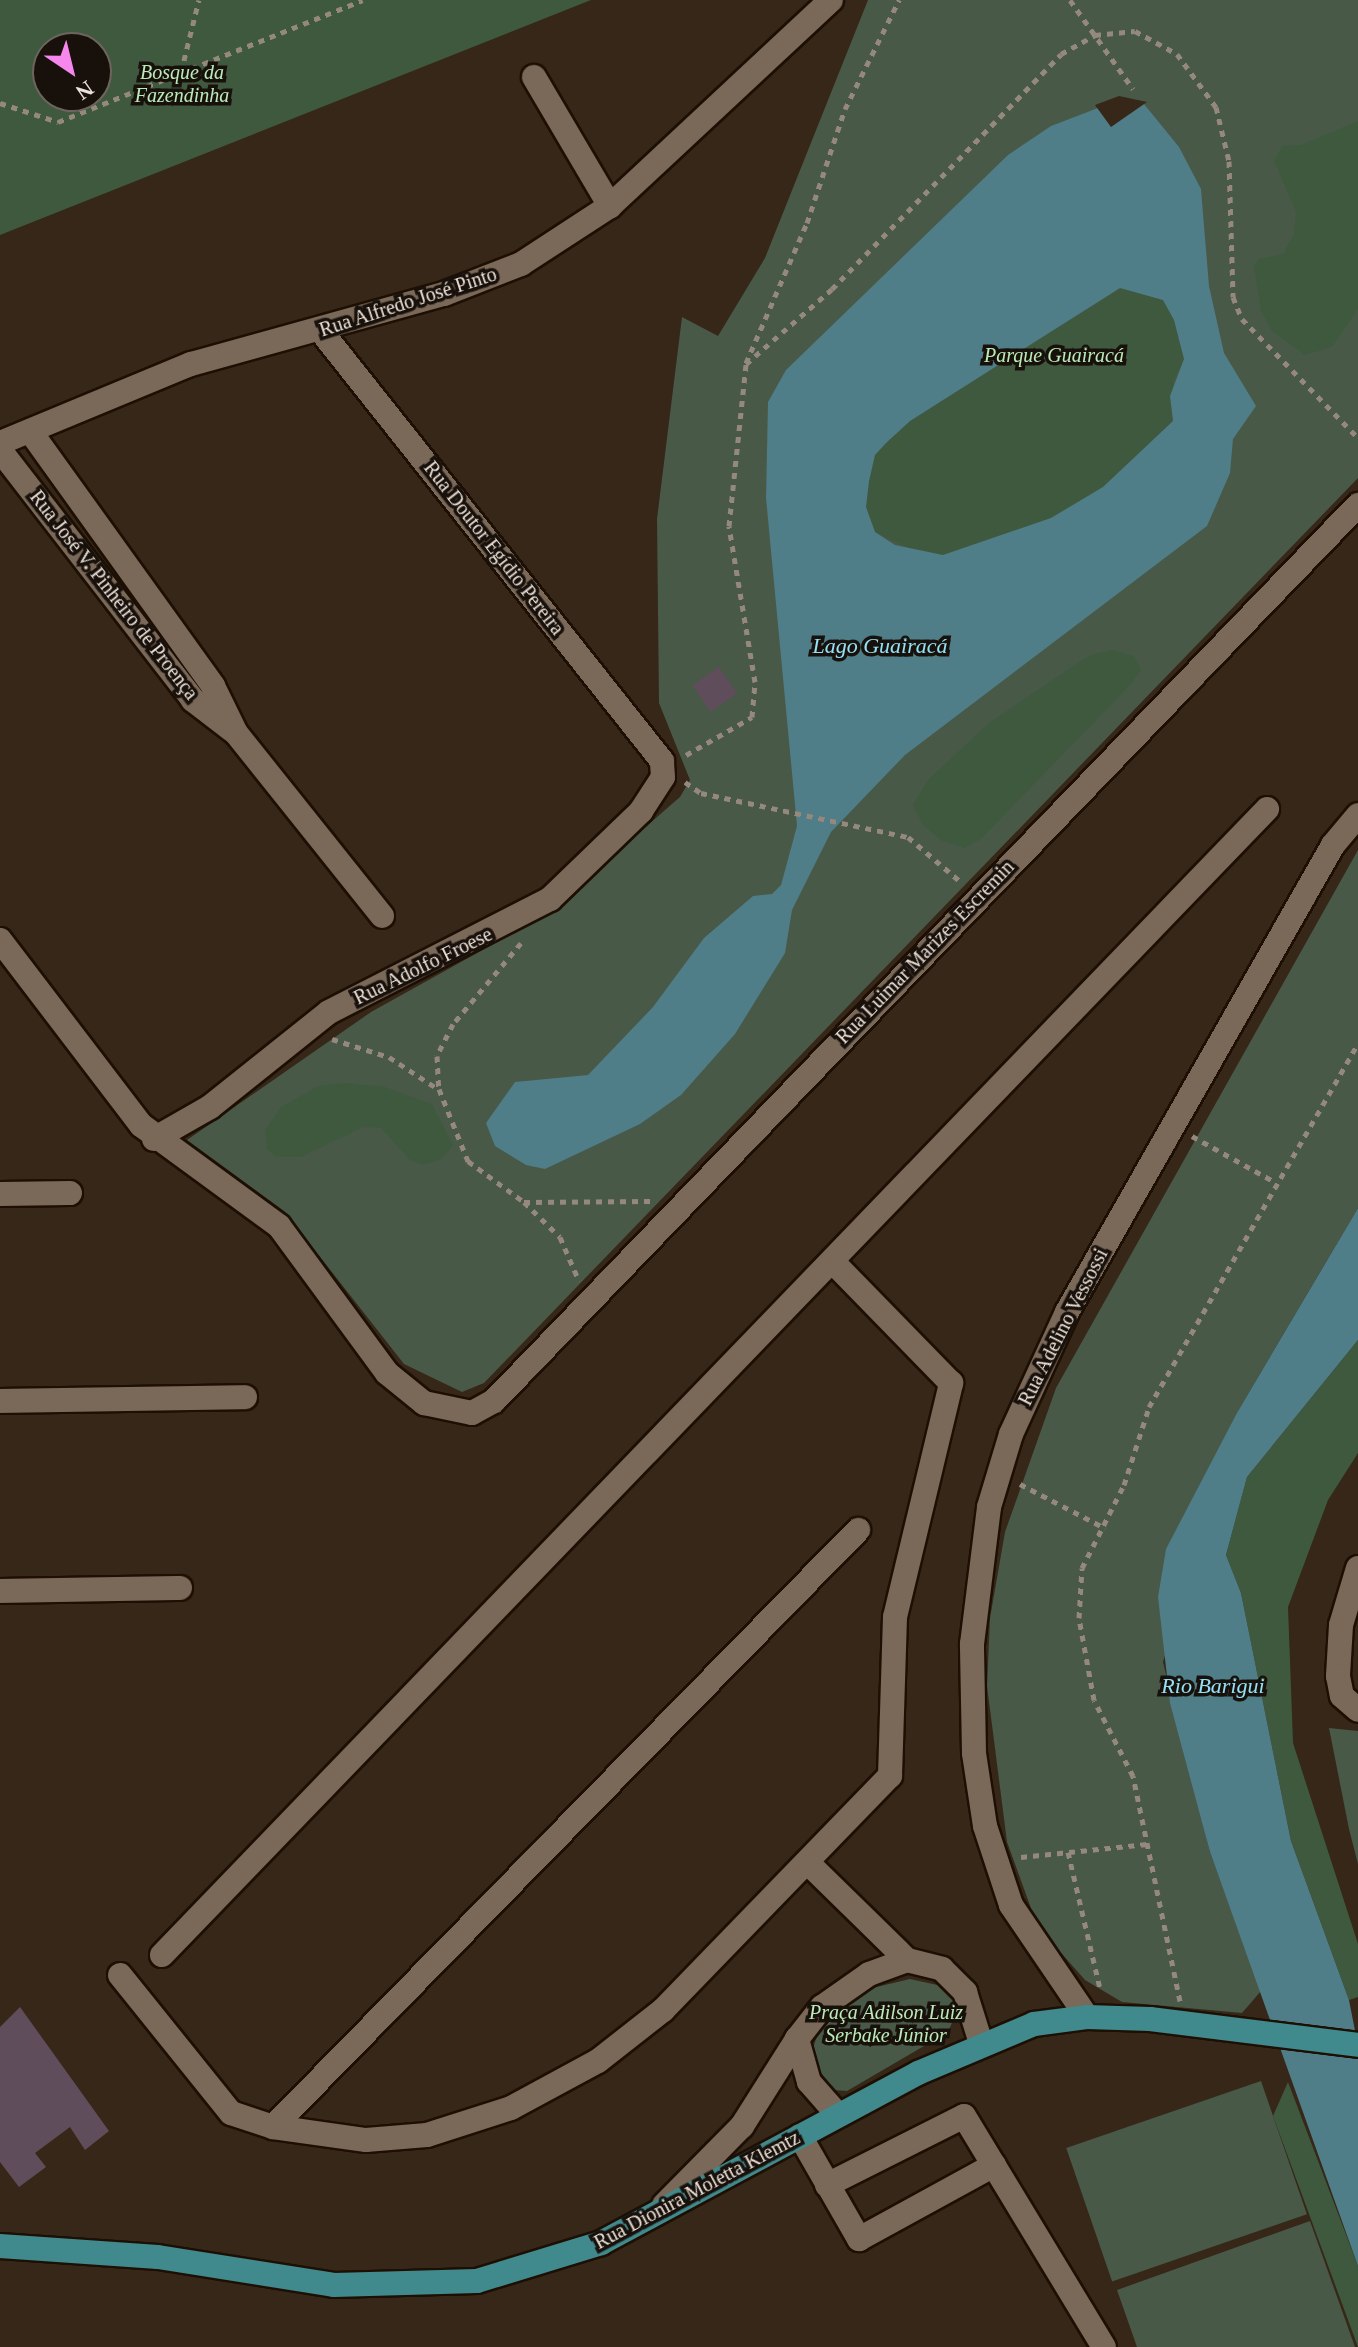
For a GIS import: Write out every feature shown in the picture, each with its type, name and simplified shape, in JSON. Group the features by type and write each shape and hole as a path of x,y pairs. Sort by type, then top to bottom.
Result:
{"main road":[{"name":"Rua Dionira Moletta Klemtz","path":"0,2246 158,2257 334,2285 431,2287 523,2272 648,2220 838,2115 981,2043 1034,2024 1097,2016 1233,2027 1358,2045"}],"street":[{"name":"Rua Alfredo José Pinto","path":"0,443 191,364 321,331 521,264 610,206 831,0"},
{"path":"534,77 610,206"},
{"name":"Rua Doutor Egídio Pereira","path":"321,331 664,768"},
{"name":"Rua José V. Pinheiro de Proença","path":"30,431 213,686 236,733 382,916"},
{"name":"Rua José V. Pinheiro de Proença","path":"0,450 193,700 236,733"},
{"name":"Rua Luimar Marizes Escremin","path":"154,1139 279,1226 369,1351 407,1392 459,1413 494,1401 1358,505"},
{"name":"Rua Adolfo Froese","path":"154,1139 210,1107 300,1032 383,982 484,937 550,899 641,811 664,768"},
{"path":"162,1955 1267,809"},
{"name":"Rua Adelino Vessossi","path":"1097,2016 1023,1926 993,1859 974,1753 972,1657 980,1552 998,1473 1047,1349 1333,845 1358,815"},
{"path":"0,940 154,1139"},
{"path":"0,1194 70,1193"},
{"path":"120,1975 231,2113 273,2127 366,2140 412,2137 471,2123 538,2094 646,2026 890,1776 895,1617 951,1383 832,1261"},
{"path":"0,1401 245,1397"},
{"path":"273,2127 858,1530"},
{"path":"1352,1706 1338,1686 1338,1653 1358,1568"},
{"path":"0,1591 180,1588"},
{"path":"808,1863 907,1960 956,1980 981,2043"},
{"path":"648,2220 742,2126 797,2039 841,1991 907,1960"},
{"path":"797,2039 809,2082 838,2115"},
{"path":"827,2185 964,2116 1104,2347"},
{"path":"800,2136 859,2239 994,2165"}],"path":[{"path":"181,73 199,0"},
{"path":"0,103 58,122 363,0"},
{"path":"899,0 845,109 807,223 746,364 729,526 755,682 752,717 664,768 701,793 908,837 977,897"},
{"path":"1070,0 1133,89"},
{"path":"746,364 832,289 1061,54 1095,35 1135,31 1177,54 1216,107 1229,161 1233,297 1242,319 1358,438"},
{"path":"526,936 501,973 453,1024 437,1056 439,1089 468,1161 524,1202 560,1237 588,1303"},
{"path":"300,1032 389,1057 439,1089"},
{"path":"1184,2022 1133,1776 1094,1700 1083,1651 1082,1568 1105,1528 1149,1407 1275,1182 1358,1043"},
{"path":"1173,1125 1275,1182"},
{"path":"524,1202 683,1204"},
{"path":"998,1473 1105,1528"},
{"path":"993,1859 1147,1844"},
{"path":"1068,1852 1097,2016"}],"green space":[{"name":"Bosque da Fazendinha","path":"0,0 591,0 0,235"},
{"name":"Parque Guairacá","path":"868,0 1358,0 1358,478 484,1383 462,1392 404,1364 284,1211 187,1140 371,1012 542,917 680,797 690,780 659,703 657,519 682,317 718,336 765,258"},
{"path":"1358,121 1358,309 1332,347 1305,355 1272,331 1261,311 1254,266 1259,259 1283,254 1294,234 1296,212 1274,161 1282,146 1301,145"},
{"path":"1121,288 1163,300 1174,320 1184,359 1173,382 1173,421 1103,487 1051,518 943,555 917,552 875,532 866,507 869,481 875,454 886,443 910,421"},
{"path":"1112,650 1134,656 1141,670 981,839 965,848 942,841 923,825 913,805 928,780 990,722 1090,655"},
{"path":"1358,850 1358,1208 1238,1411 1163,1662 1210,1852 1261,1991 1242,2013 1122,2002 1085,1980 1055,1946 1032,1911 1007,1842 987,1686 990,1618 1005,1532 1056,1388"},
{"path":"345,1083 385,1087 432,1104 453,1145 442,1159 423,1165 410,1160 381,1128 363,1127 301,1157 276,1157 267,1149 265,1130 281,1107 318,1086"},
{"path":"1358,1340 1358,1453 1328,1500 1288,1607 1293,1743 1358,1944 1358,1997 1349,2000 1291,1841 1241,1593 1226,1555 1247,1477"},
{"path":"1329,1728 1358,1731 1358,1864 1349,1829"},
{"name":"Praça Adilson Luiz Serbake Júnior","path":"910,1979 942,1986 953,1996 959,2007 948,2032 847,2091 833,2090 810,2057 820,2027 868,1989"},
{"path":"1261,2081 1307,2214 1112,2281 1066,2148"},
{"path":"1288,2082 1358,2266 1358,2347 1273,2116"},
{"path":"1310,2221 1355,2347 1137,2347 1117,2290"}],"water":[{"name":"Lago Guairacá","path":"1119,100 1144,104 1179,147 1201,189 1209,286 1224,353 1256,406 1233,439 1230,473 1207,526 905,755 831,832 792,910 785,953 735,1034 681,1095 640,1124 545,1169 526,1165 495,1146 486,1123 515,1082 588,1075 653,1007 704,938 753,896 772,894 781,885 797,826 766,498 768,402 786,370 1008,155 1051,126","holes":["1120,288 1163,300 1174,320 1184,359 1170,396 1173,421 1103,487 1051,518 943,555 895,545 875,532 866,507 875,455 910,421"]},
{"name":"Rio Barigui","path":"1358,1208 1358,1340 1247,1477 1226,1555 1241,1593 1291,1841 1349,2000 1358,2046 1358,2266 1210,1852 1170,1703 1158,1597 1166,1549 1238,1411"}],"pier":[{"path":"1119,96 1147,102 1111,127 1095,105"}],"building":[{"path":"719,667 737,694 710,711 692,685"},
{"path":"20,2007 109,2131 85,2150 70,2127 35,2153 46,2167 19,2187 0,2162 0,2027"}]}
